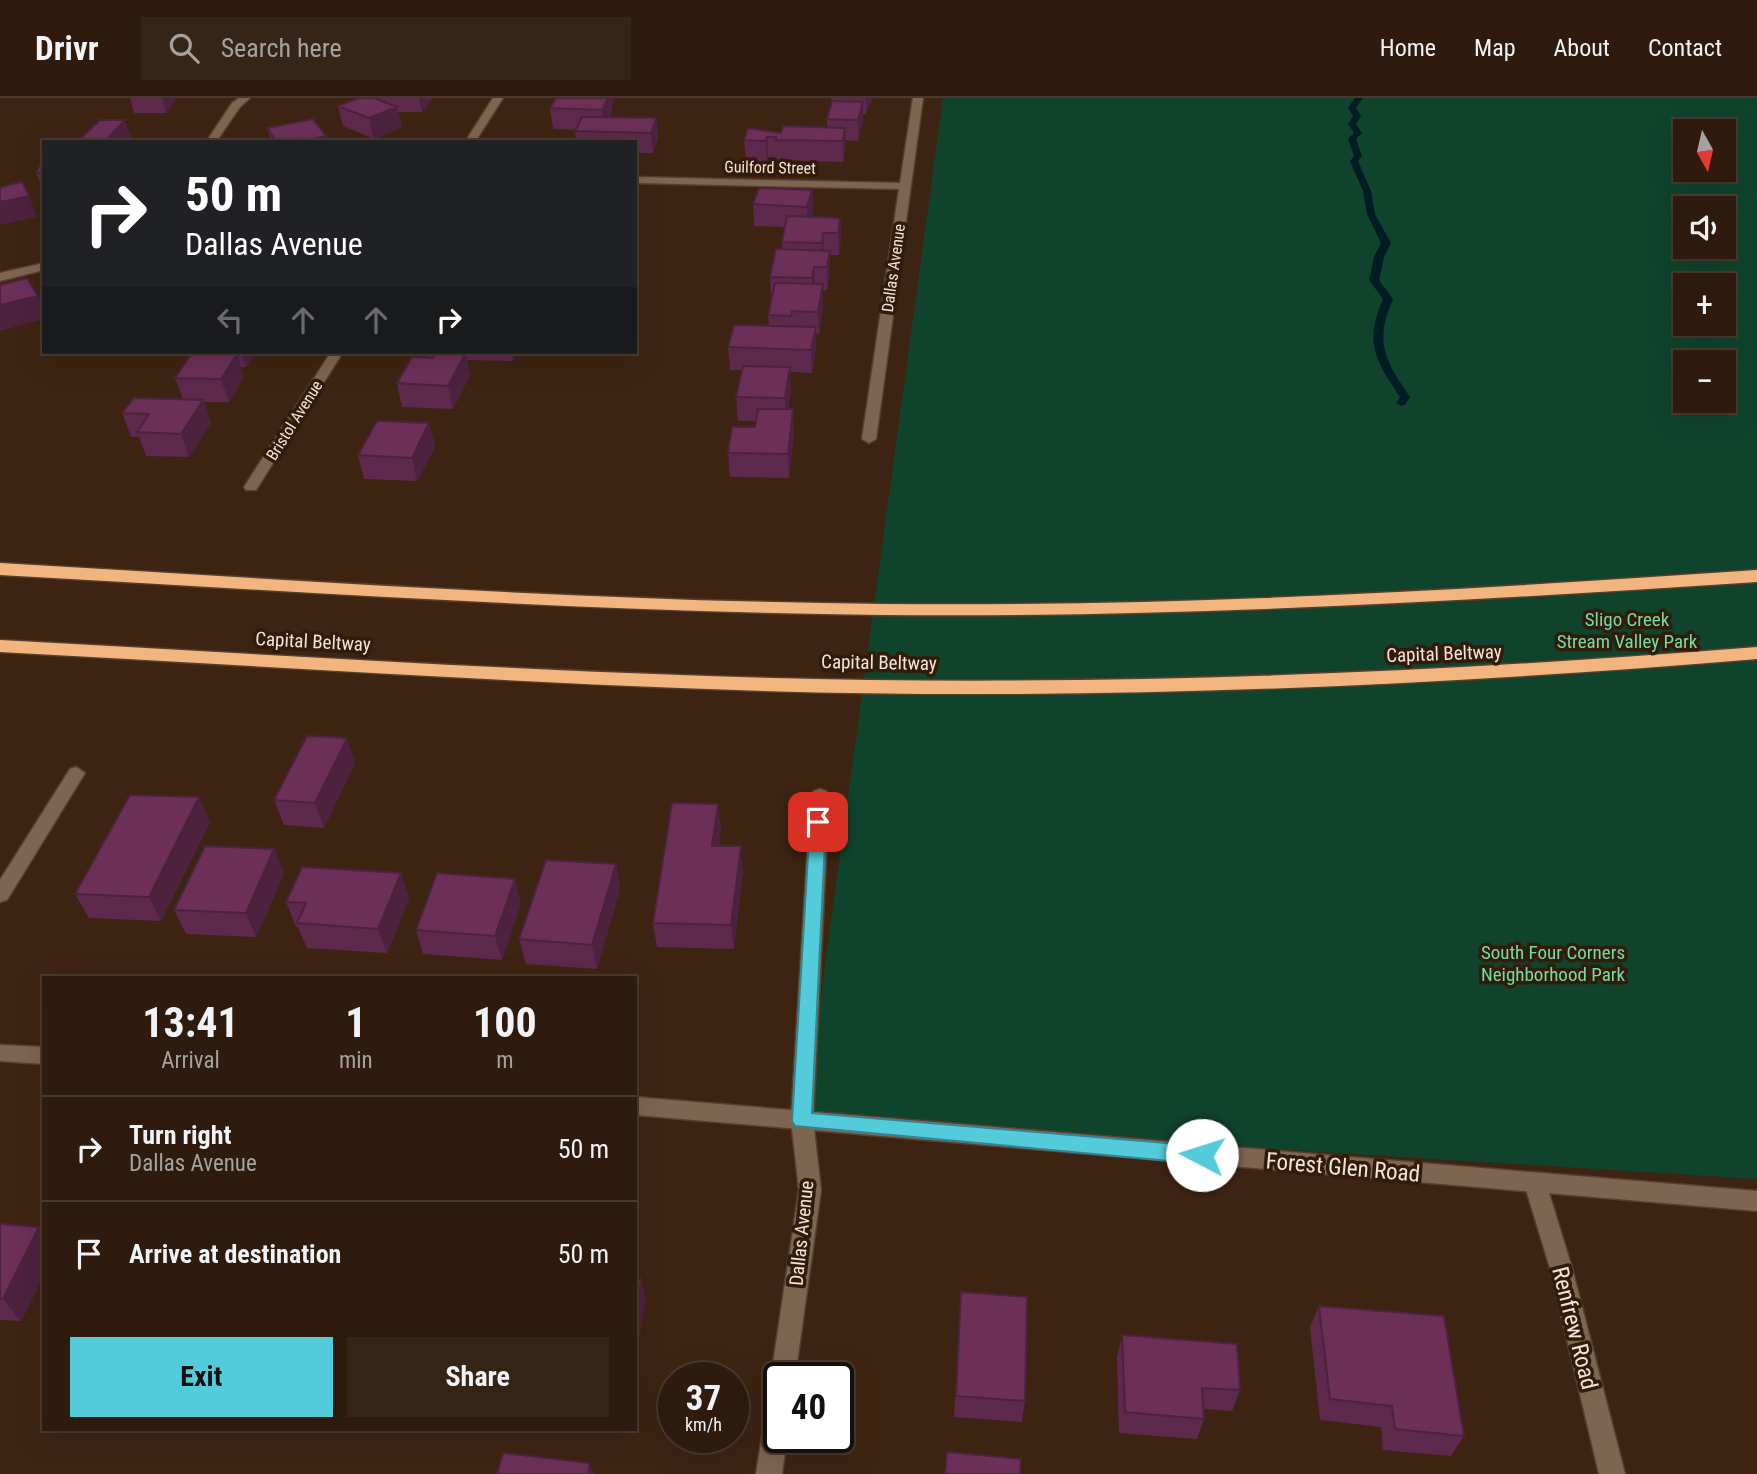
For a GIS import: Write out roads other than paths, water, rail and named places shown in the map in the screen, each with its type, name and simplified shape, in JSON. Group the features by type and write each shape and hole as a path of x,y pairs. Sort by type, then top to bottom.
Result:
{"highway":[{"path":"0,569 689,604 1004,610 1228,606 1491,594 1757,576"},
{"name":"Capital Beltway","path":"0,646 682,682 1003,687 1254,683 1524,672 1757,653"}],"street":[{"path":"212,140 236,105 245,98"},
{"path":"471,140 498,98"},
{"name":"Dallas Avenue","path":"869,439 918,98"},
{"name":"Guilford Street","path":"637,180 904,186"},
{"path":"0,278 42,268"},
{"name":"Bristol Avenue","path":"251,487 336,354"},
{"path":"0,895 76,773"},
{"name":"Dallas Avenue","path":"785,1362 810,1190 802,1121 820,796"},
{"path":"0,1053 42,1056"},
{"name":"Forest Glen Road","path":"637,1106 1757,1201"},
{"name":"Renfrew Road","path":"1535,1183 1561,1268 1612,1474"},
{"path":"769,1474 772,1453"}],"waterway":[{"path":"1359,98 1352,108 1357,116 1352,124 1358,133 1352,139 1358,156 1354,161 1367,191 1371,214 1386,243 1379,257 1374,280 1388,299 1377,328 1378,351 1405,397 1401,403"}],"park label":[{"name":"Sligo Creek Stream Valley Park","path":"1627,630"},
{"name":"South Four Corners Neighborhood Park","path":"1553,963"}]}
